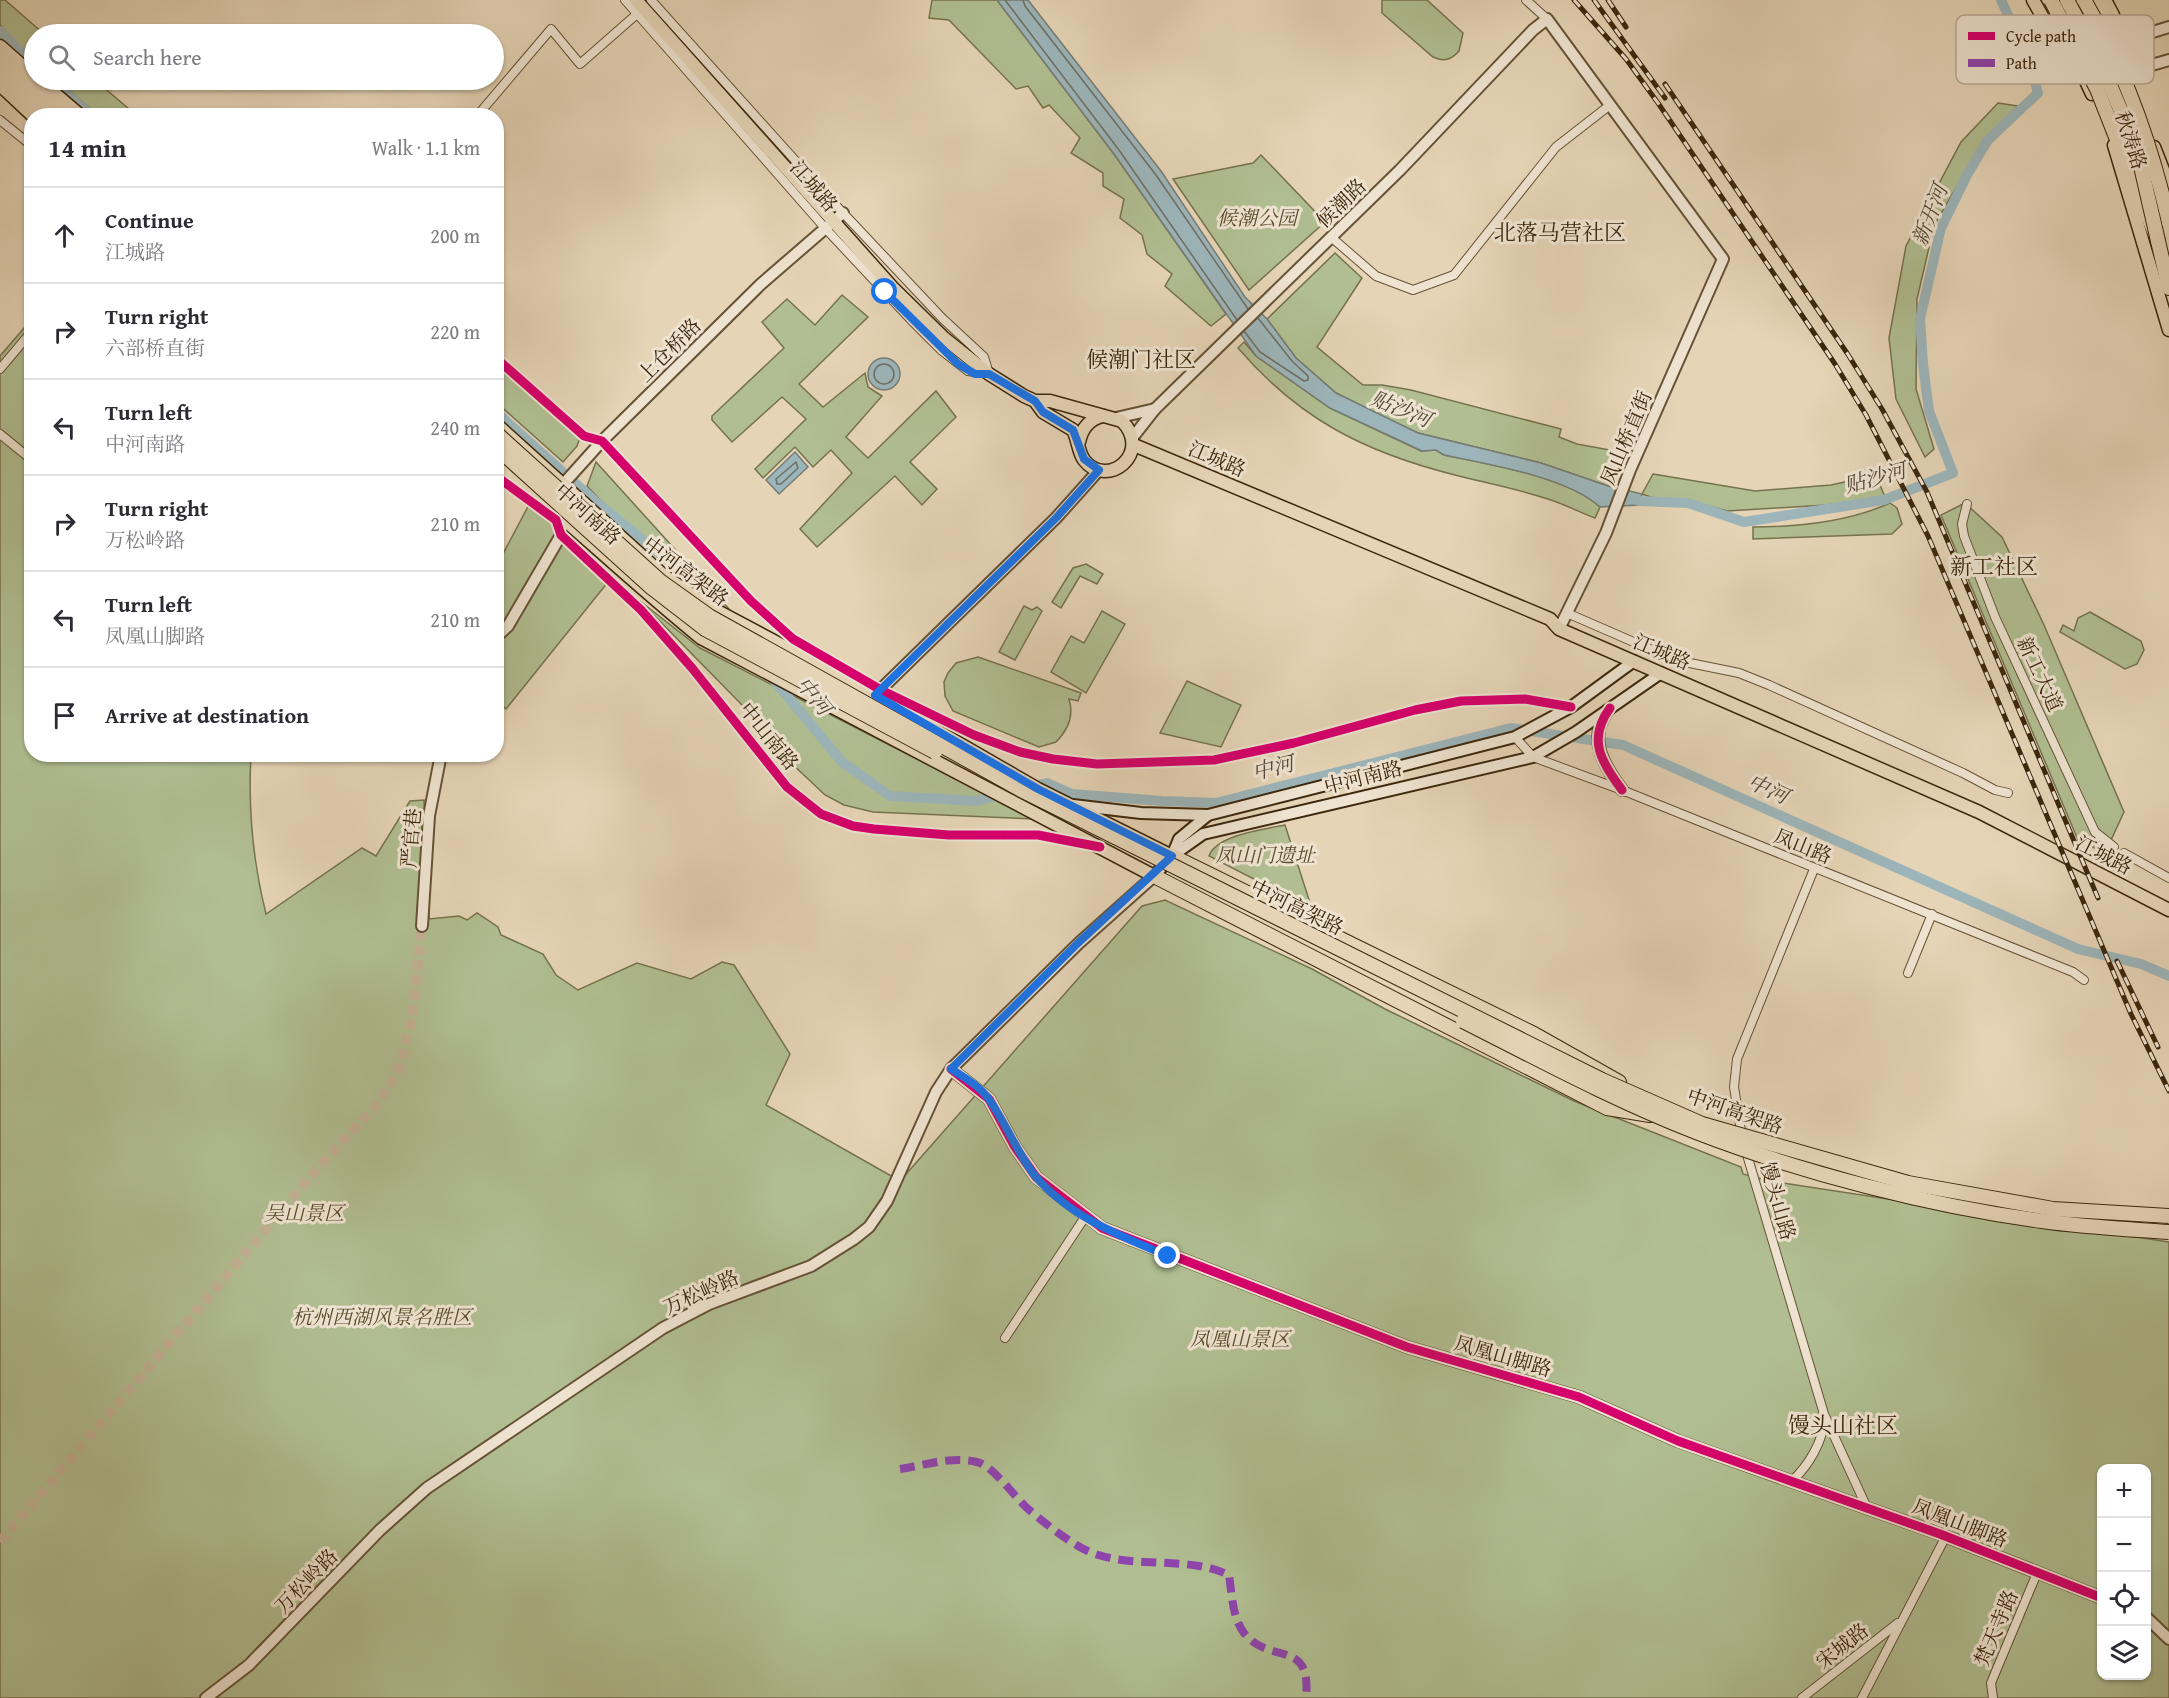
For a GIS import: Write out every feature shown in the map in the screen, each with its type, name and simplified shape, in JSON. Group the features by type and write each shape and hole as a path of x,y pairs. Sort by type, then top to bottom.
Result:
{"highway":[{"path":"2054,0 2061,15"},
{"path":"2067,0 2075,15"},
{"path":"2084,0 2092,15"},
{"path":"2099,0 2105,15"},
{"path":"0,56 24,78"},
{"path":"0,71 41,108"},
{"path":"2095,84 2158,241"},
{"path":"2110,84 2137,149 2169,288"},
{"path":"2125,84 2149,144 2169,222"},
{"path":"37,90 57,108"},
{"path":"2151,140 2169,198"},
{"name":"中河高架路","path":"504,440 660,581 709,616 1021,790 1635,1094 1702,1124 1908,1184 2053,1209 2169,1216"},
{"name":"中河高架路","path":"504,454 652,588 705,629 896,732 1608,1095 1659,1117 1783,1162 1893,1192 2042,1221 2169,1232"},
{"path":"1172,856 1534,1034 1635,1094"},
{"path":"1154,876 1607,1108 1659,1117"}],"main road":[{"name":"江城路","path":"636,0 829,225 944,338 989,374 1035,401 1043,412 1073,430 1084,459 1099,470"},
{"path":"2033,0 2041,15"},
{"name":"秋涛路","path":"2054,0 2059,15"},
{"name":"秋涛路","path":"2092,0 2101,15"},
{"path":"2105,0 2113,15"},
{"path":"0,46 24,67"},
{"name":"秋涛路","path":"2087,84 2105,116 2169,330"},
{"name":"秋涛路","path":"2131,84 2169,185"},
{"path":"0,86 24,108"},
{"path":"51,90 72,108"},
{"name":"江城路","path":"1035,401 1050,400 1110,417 1129,428 1133,441 1550,619 1559,629 1978,812 2169,910"},
{"path":"1079,442 1084,427 1090,422 1110,417"},
{"name":"中河南路","path":"504,431 565,482 663,575 710,607 878,692 1038,789 1172,856"},
{"path":"1099,470 1108,471 1125,463 1133,441"},
{"name":"中河南路","path":"504,468 560,514 647,594 701,638 1154,876"}],"street":[{"name":"江城路","path":"625,0 829,225"},
{"name":"江城路","path":"651,0 843,213 942,318 984,357 989,374"},
{"path":"1331,237 1376,276 1413,290 1454,275 1556,147 1610,105 1547,19 1526,0"},
{"path":"504,84 551,29 580,64 637,14"},
{"name":"候潮路","path":"1133,441 1155,409 1400,170 1533,30 1547,19"},
{"path":"2154,32 2169,27"},
{"path":"2154,64 2169,60"},
{"path":"484,108 499,90"},
{"name":"凤山桥直街","path":"1559,629 1614,512 1723,260 1610,105"},
{"path":"0,120 24,140"},
{"name":"上仓桥路","path":"565,482 761,284 843,213"},
{"path":"0,369 24,340"},
{"path":"1110,417 1155,409"},
{"path":"0,434 24,454"},
{"path":"878,692 1056,518 1099,470"},
{"name":"中山南路","path":"504,482 556,520 561,535 640,610 692,668 787,787 821,814 853,826 874,829 949,835 1038,835 1100,848"},
{"path":"504,630 561,535 559,498 565,482"},
{"name":"新工大道","path":"1967,504 1962,524 1964,536 1995,617 2095,832 2114,847"},
{"path":"1567,613 1675,660 1738,673 1769,685 1963,773 1995,790 2008,793"},
{"name":"中河南路","path":"1068,804 1141,813 1208,815 1517,736 1571,707 1634,662"},
{"name":"中河南路","path":"1172,856 1203,834 1533,757 1576,732 1661,673"},
{"path":"1610,708 1600,722 1597,734 1607,770 1622,790"},
{"name":"凤山路","path":"1517,736 1533,757 1622,790 1814,869 1932,914 2073,972 2084,980"},
{"name":"严官巷","path":"422,926 429,816 439,762"},
{"path":"1172,856 1179,839 1208,815"},
{"path":"2124,853 2169,878"},
{"name":"万松岭路","path":"206,1698 264,1652 380,1530 427,1488 663,1328 709,1304 811,1266 869,1227 887,1201 924,1116 951,1069 1078,943 1154,876 1172,856"},
{"name":"馒头山路","path":"1814,869 1743,1042 1734,1072 1734,1087 1740,1129 1824,1414 1867,1508"},
{"path":"1908,973 1932,914"},
{"name":"凤凰山脚路","path":"951,1069 989,1099 1015,1147 1036,1177 1085,1217 1109,1232 1388,1340 1579,1396 1678,1441 1946,1536 2097,1597"},
{"path":"1005,1338 1085,1217"},
{"path":"1792,1480 1803,1470 1822,1436 1824,1414"},
{"name":"宋城路","path":"1862,1698 1946,1536"},
{"name":"梵天寺路","path":"1993,1698 1991,1683 2037,1573"},
{"name":"宋城路","path":"1803,1698 1902,1620"},
{"path":"2151,1622 2169,1639"}],"green space":[{"path":"0,0 5,0 33,24 24,24 24,50 0,25"},
{"path":"932,0 997,0 1114,154 1226,314 1211,326 1165,286 1172,274 1147,254 1142,235 1120,218 1124,199 1103,186 1103,173 1071,153 1080,138 1049,105 1043,108 1028,86 1016,89 949,20 929,18"},
{"path":"1382,0 1427,0 1463,33 1459,51 1447,59 1433,57 1382,13"},
{"path":"68,90 107,90 128,108 90,108"},
{"path":"1998,103 2018,106 1983,141 1934,226 1917,299 1916,389 1934,449 1925,457 1896,399 1889,338 1906,246 1961,142"},
{"name":"候潮公园","path":"1261,155 1325,222 1249,290 1173,179 1253,163"},
{"path":"1335,253 1362,278 1317,347 1363,385 1382,385 1411,390 1561,429 1559,437 1577,444 1621,452 1608,486 1541,463 1418,433 1336,393 1296,358 1267,319"},
{"path":"842,295 868,317 799,384 823,407 865,373 868,387 882,396 846,437 868,458 936,391 956,417 910,462 937,489 922,505 895,476 817,547 800,529 852,473 831,450 813,467 795,447 763,478 755,469 806,419 782,397 732,442 712,420 712,416 784,348 762,322 787,299 815,325"},
{"name":"凤凰山景区","path":"24,328 24,762 251,762 252,835 266,914 362,848 376,856 410,801 424,800 429,919 459,916 467,920 477,913 498,927 501,935 543,954 556,975 578,990 637,963 691,979 722,962 734,965 790,1054 766,1105 900,1181 1142,906 1165,900 1312,969 1385,1009 1574,1101 1741,1167 1743,1174 1770,1181 2169,1242 2169,1698 0,1698 0,356"},
{"path":"1244,342 1256,356 1330,408 1421,451 1436,450 1444,455 1504,467 1569,487 1600,507 1595,518 1560,503 1525,492 1422,466 1335,430 1285,395 1261,373 1238,348"},
{"path":"504,369 580,438 577,446 563,462 504,409"},
{"path":"596,462 729,609 725,609 692,576 620,518 587,486"},
{"path":"504,469 608,582 506,709 504,707 504,552 531,501 504,481"},
{"path":"1653,474 1755,491 1831,485 1867,477 1880,485 1885,497 1827,505 1727,511 1687,500 1656,499 1642,494"},
{"path":"1890,503 1897,508 1902,524 1892,534 1753,539 1753,527 1823,522 1857,515"},
{"path":"1965,503 2002,537 2044,625 2124,812 2105,853 2078,840 1941,515"},
{"path":"1086,564 1103,574 1097,584 1080,576 1061,608 1052,602 1073,568"},
{"path":"640,601 700,648 1034,819 873,812 844,805 825,795 789,761 744,707"},
{"path":"1024,606 1032,610 1037,607 1042,611 1015,660 999,652"},
{"path":"1102,611 1125,624 1086,693 1051,672 1071,636 1084,643"},
{"path":"2090,612 2141,641 2144,650 2137,664 2125,669 2060,632 2063,625 2074,631 2078,618"},
{"path":"978,657 1081,693 1078,701 1069,699 1071,711 1069,722 1056,742 1039,747 953,711 945,696 944,682 948,673 956,663"},
{"path":"1187,681 1241,705 1221,747 1160,733"},
{"name":"凤山门遗址","path":"1285,825 1312,909 1209,856 1213,849 1231,838"}],"water":[{"path":"997,0 1028,0 1161,171 1245,297 1267,319 1296,358 1336,393 1418,433 1541,463 1608,486 1642,494 1639,505 1600,507 1568,487 1526,473 1444,455 1436,450 1422,451 1330,408 1256,356 1114,154"},
{"path":"884,358 895,363 900,374 895,385 884,390 873,385 868,374 873,363"},
{"path":"795,452 808,467 779,494 766,480"}],"waterway":[{"name":"新开河","path":"2001,0 2008,15"},
{"name":"中河","path":"0,31 24,56"},
{"name":"新开河","path":"1629,497 1640,501 1688,503 1744,522 1884,500 1953,473 1929,411 1920,319 1941,228 1967,175 1988,140 2038,93 2035,84"},
{"name":"中河","path":"62,90 83,108"},
{"name":"中河","path":"504,419 595,501 699,586 719,611"},
{"name":"中河","path":"768,673 842,762 890,796 977,801 1047,783 1072,794 1216,803 1511,728 1623,745 2078,949 2141,964 2169,976"}],"tunnel":[{"path":"0,1542 310,1177 380,1101 399,1068 412,1017 422,926"}],"railway":[{"path":"1574,0 1626,59 1658,103 1835,364 1866,415 1928,536 2131,1014 2169,1091"},
{"path":"1594,0 1665,98"},
{"path":"1608,0 1626,27"},
{"path":"1665,84 1847,353 1882,409 1927,492 2098,898"},
{"path":"2117,961 2158,1047"}],"marked path":[{"path":"900,1469 958,1460 977,1462 996,1475 1027,1508 1045,1523 1078,1546 1114,1559 1192,1565 1229,1575 1233,1605 1240,1627 1254,1643 1296,1659 1306,1679 1306,1698"}],"cycle path":[{"path":"504,365 584,436 602,441 751,601 793,639 881,690 974,735 1020,752 1053,759 1097,764 1214,760 1294,743 1415,710 1461,701 1525,699 1571,707"},
{"path":"504,482 556,520 561,535 641,610 692,668 787,787 821,814 853,826 874,829 949,835 1038,835 1100,847"},
{"path":"1610,708 1603,719 1598,740 1603,760 1622,790"},
{"path":"951,1069 989,1099 1015,1147 1036,1177 1102,1228 1407,1347 1579,1397 1678,1441 1940,1534 2097,1596"}],"district":[{"name":"北落马营社区","path":"1560,232"},
{"name":"候潮门社区","path":"1141,359"},
{"name":"新工社区","path":"1994,566"},
{"name":"馒头山社区","path":"1843,1425"}],"route":[{"path":"885,292 941,350 958,364 975,374 989,374 1035,401 1043,412 1073,430 1084,459 1090,466 1099,470 1056,518 875,695 1038,789 1172,856 1154,876 1078,943 951,1069 971,1082 989,1099 1015,1147 1036,1177 1102,1228 1168,1256"}],"water label":[{"name":"贴沙河","path":"1401,409"},
{"name":"贴沙河","path":"1875,478"}],"park label":[{"name":"吴山景区","path":"304,1213"},
{"name":"杭州西湖风景名胜区","path":"382,1317"}]}
